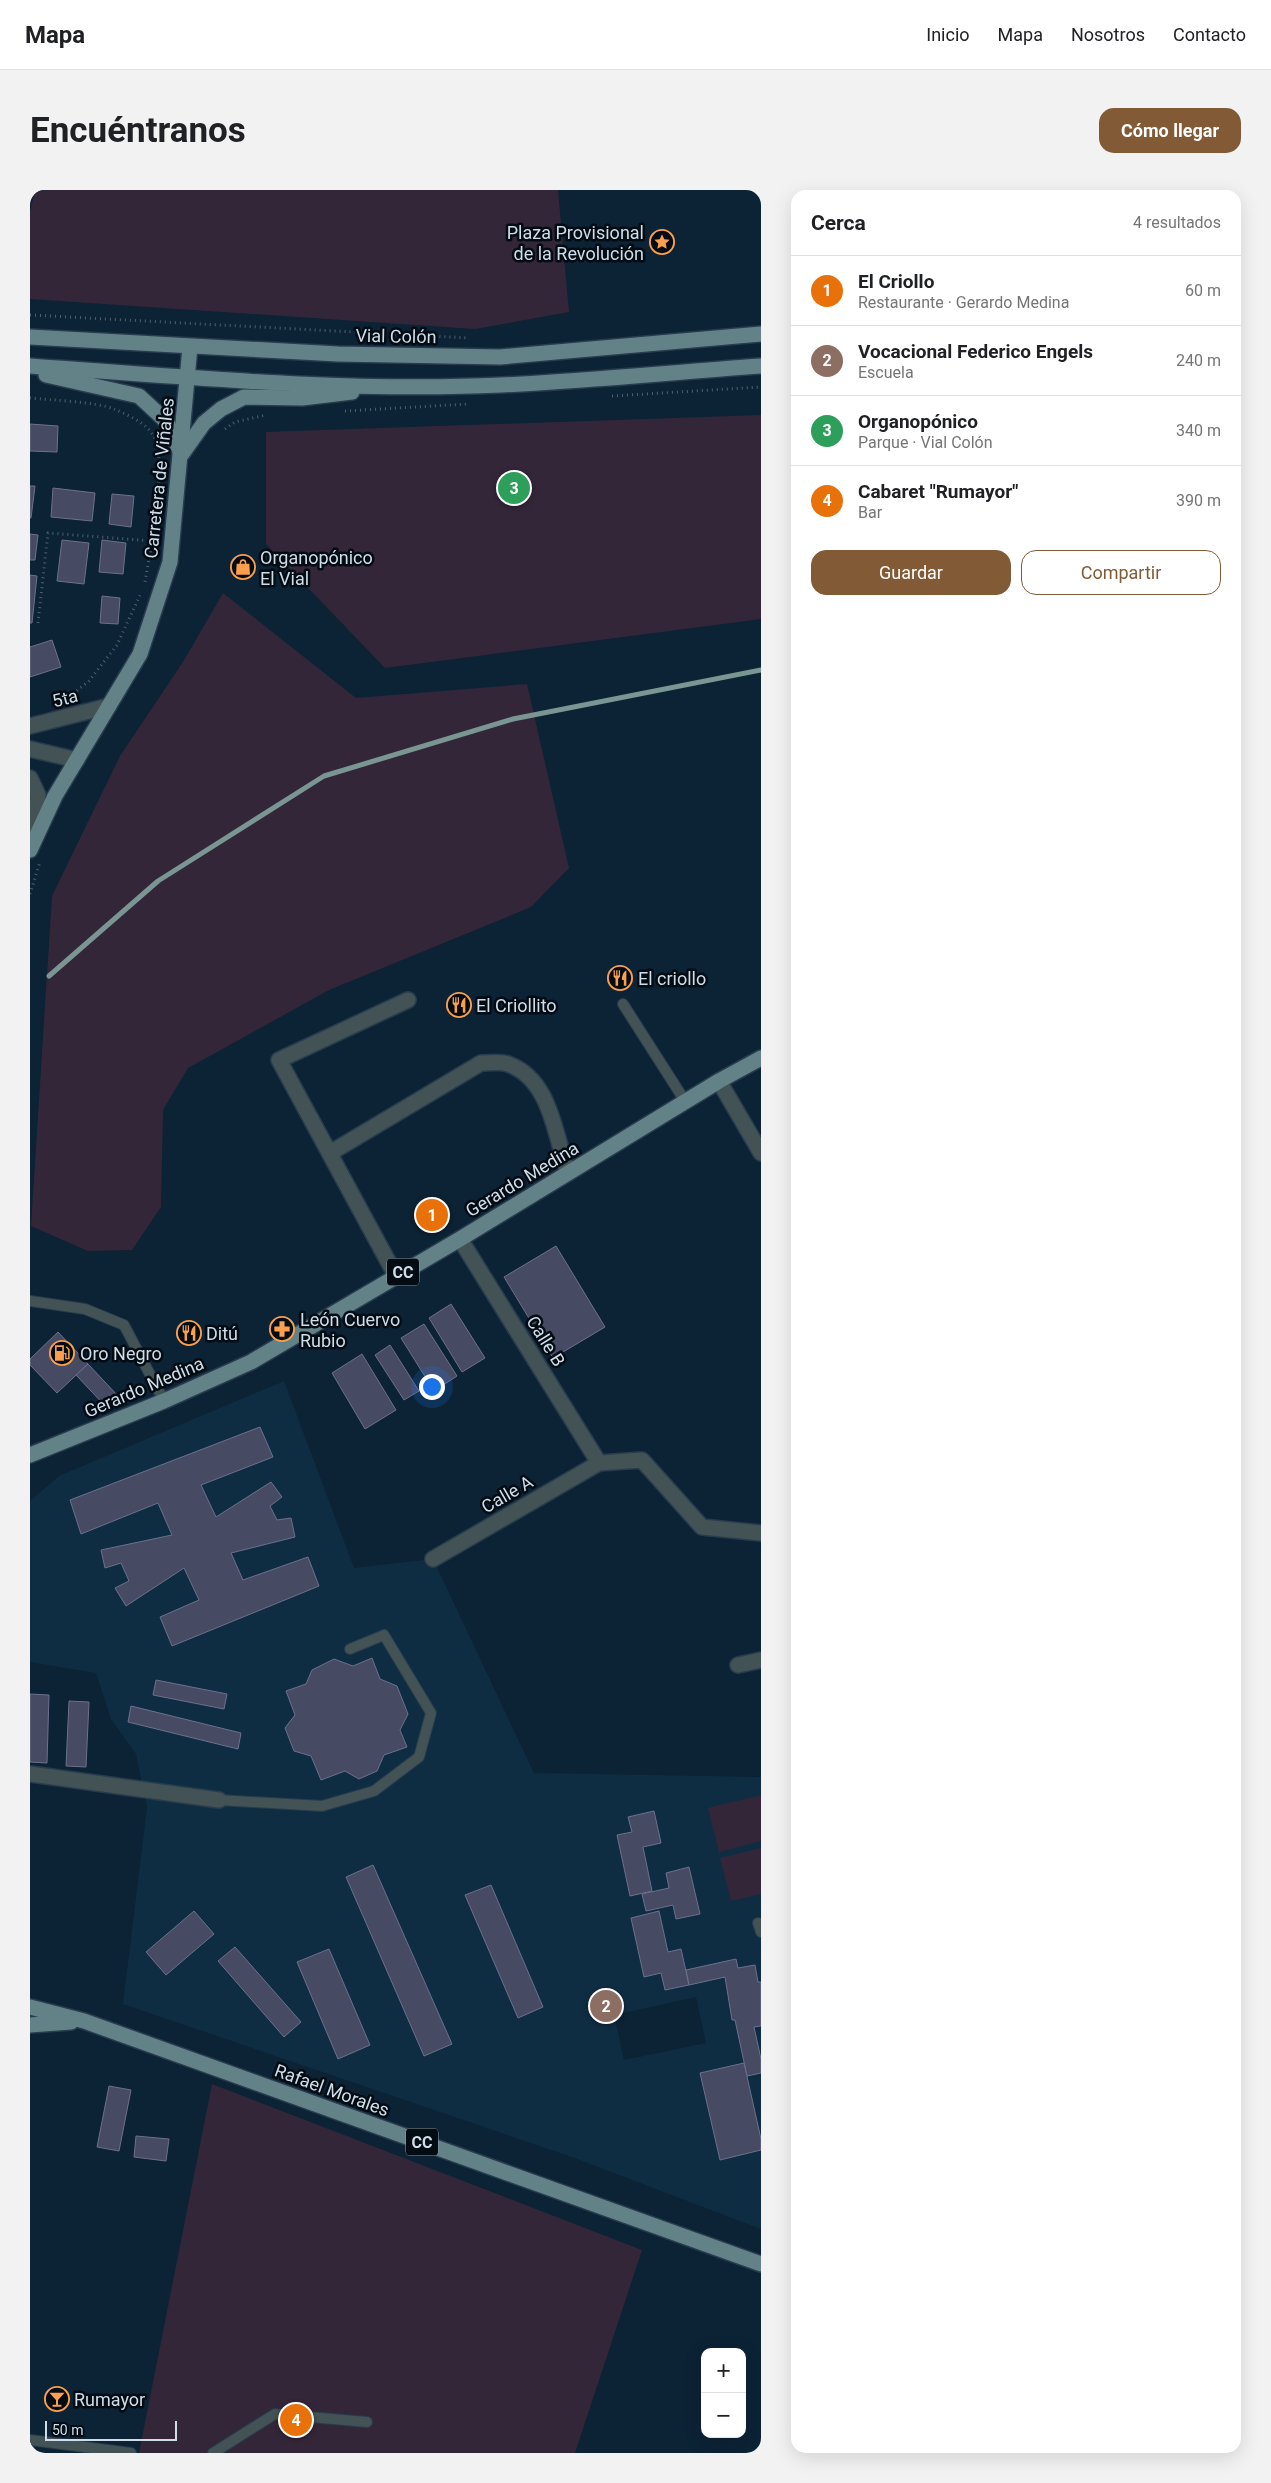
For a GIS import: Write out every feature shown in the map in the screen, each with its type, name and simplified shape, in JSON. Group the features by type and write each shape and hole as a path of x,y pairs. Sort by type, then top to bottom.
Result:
{"main road":[{"name":"Vial Colón","path":"30,337 338,354 500,357 761,334"},
{"name":"Carretera de Viñales","path":"35,850 55,796 140,654 170,562 190,347"},
{"path":"30,366 188,377 404,385 501,385 761,366"},
{"path":"30,374 49,376 139,396 166,421 181,455"},
{"path":"181,455 204,423 221,409 244,397 302,398 404,385"},
{"name":"Gerardo Medina","path":"30,1455 164,1401 251,1362 460,1239 685,1101 761,1058"},
{"name":"Rafael Morales","path":"30,2007 84,2021 761,2264"},
{"path":"30,2025 84,2021"}],"street":[{"name":"5ta","path":"30,726 109,706"},
{"path":"30,750 77,760"},
{"path":"30,778 38,795 35,850"},
{"path":"396,1276 278,1060 408,1000"},
{"path":"330,1153 481,1063 507,1063 532,1077 536,1084 552,1114 559,1147 568,1172"},
{"path":"719,1081 761,1153"},
{"name":"Calle B","path":"460,1239 599,1462"},
{"path":"599,1462 642,1460 702,1527 761,1533"},
{"name":"Calle A","path":"433,1559 599,1462"},
{"path":"738,1665 761,1660"},
{"path":"30,1774 219,1800"}],"lane":[{"path":"624,1004 685,1101"},
{"path":"30,1301 85,1310 124,1325 164,1401"},
{"path":"219,1800 322,1806 374,1791 419,1757 431,1713 384,1635 350,1649"},
{"path":"212,2453 275,2414 367,2422"},
{"path":"30,2440 131,2453"}],"path":[{"path":"30,315 473,339"},
{"path":"612,396 761,387"},
{"path":"30,398 112,408 144,425 154,438 160,470 152,542 144,588 116,645 89,681 62,702"},
{"path":"342,411 472,404"},
{"path":"223,430 235,422 272,415"},
{"path":"38,623 48,533 152,542"},
{"path":"30,894 35,850"}],"shaded area":[{"path":"35,190 558,190 569,312 475,329 30,299 30,212"},
{"path":"761,415 761,619 385,668 266,544 266,432"},
{"path":"223,593 356,698 527,684 569,868 531,907 329,990 188,1068 163,1110 161,1207 132,1250 88,1251 31,1226 52,896 120,756 183,662"},
{"path":"284,1381 354,1568 433,1559 534,1773 761,1777 761,2229 572,2157 123,2004 147,1807 136,1754 111,1719 96,1673 30,1662 30,1501 59,1476","holes":["696,1997 706,2043 624,2060 614,2015"]},
{"path":"761,1795 761,1841 719,1852 708,1808"},
{"path":"761,1848 761,1894 731,1901 720,1858"},
{"path":"212,2084 642,2250 575,2453 139,2453"}],"building":[{"path":"30,424 58,426 57,452 30,451"},
{"path":"30,486 35,486 31,518 30,518"},
{"path":"53,488 95,493 92,521 51,517"},
{"path":"112,494 134,496 131,527 109,524"},
{"path":"30,534 38,535 35,560 30,560"},
{"path":"62,540 89,543 84,584 57,581"},
{"path":"102,540 126,543 123,574 99,572"},
{"path":"30,575 37,576 32,623 30,623"},
{"path":"102,596 120,598 118,624 100,623"},
{"path":"52,640 61,667 30,677 30,647"},
{"path":"556,1246 605,1327 553,1358 504,1277"},
{"path":"451,1304 485,1358 462,1372 429,1318"},
{"path":"424,1324 457,1376 434,1391 401,1338"},
{"path":"58,1332 88,1364 57,1393 30,1365 30,1359"},
{"path":"390,1345 419,1391 404,1400 375,1355"},
{"path":"362,1354 396,1410 365,1429 332,1373"},
{"path":"88,1364 119,1397 107,1408 76,1375"},
{"path":"260,1427 273,1457 201,1485 216,1517 271,1482 282,1497 270,1506 277,1520 291,1518 295,1537 231,1553 243,1580 308,1557 319,1586 172,1646 160,1617 199,1600 184,1568 126,1606 115,1588 129,1581 121,1563 105,1568 101,1550 172,1535 158,1503 81,1534 70,1500"},
{"path":"372,1658 380,1679 397,1686 408,1714 400,1730 407,1747 384,1755 377,1771 359,1779 345,1771 321,1780 311,1756 294,1751 285,1728 295,1715 286,1691 306,1684 312,1670 334,1659 353,1666"},
{"path":"156,1680 227,1694 224,1709 153,1695"},
{"path":"30,1694 49,1695 47,1763 30,1762"},
{"path":"69,1701 89,1702 86,1767 66,1766"},
{"path":"131,1706 241,1733 238,1749 128,1722"},
{"path":"654,1811 661,1843 643,1847 652,1891 630,1896 617,1835 632,1832 628,1817"},
{"path":"373,1865 452,2044 424,2056 346,1877"},
{"path":"689,1867 700,1914 676,1919 673,1905 646,1911 642,1894 669,1888 666,1873"},
{"path":"491,1885 543,2007 518,2018 465,1895"},
{"path":"194,1911 214,1934 166,1975 146,1952"},
{"path":"659,1911 668,1952 681,1949 689,1985 665,1990 661,1973 644,1977 631,1918"},
{"path":"235,1947 301,2022 284,2037 218,1961"},
{"path":"329,1949 370,2045 338,2059 297,1962"},
{"path":"736,1959 738,1968 755,1965 758,1982 761,1982 761,2026 754,2027 761,2059 761,2073 747,2076 735,2020 732,2020 725,1977 689,1985 686,1970"},
{"path":"744,2063 761,2139 761,2150 720,2160 700,2073"},
{"path":"109,2086 131,2090 119,2151 97,2147"},
{"path":"136,2136 169,2139 166,2161 134,2157"}],"waterway":[{"path":"49,976 158,881 324,776 513,719 761,670"}],"place":[{"name":"Plaza Provisional de la Revolución","path":"662,242"},
{"name":"Organopónico","path":"514,488"},
{"name":"Organopónico El Vial","path":"243,567"},
{"name":"El criollo","path":"620,978"},
{"name":"El Criollito","path":"459,1005"},
{"name":"El Criollo","path":"432,1215"},
{"name":"León Cuervo Rubio","path":"282,1329"},
{"name":"Ditú","path":"189,1333"},
{"name":"Oro Negro","path":"62,1353"},
{"name":"Vocacional Federico Engels","path":"606,2006"},
{"name":"Rumayor","path":"57,2399"},
{"name":"Cabaret \"Rumayor\"","path":"296,2420"}]}
